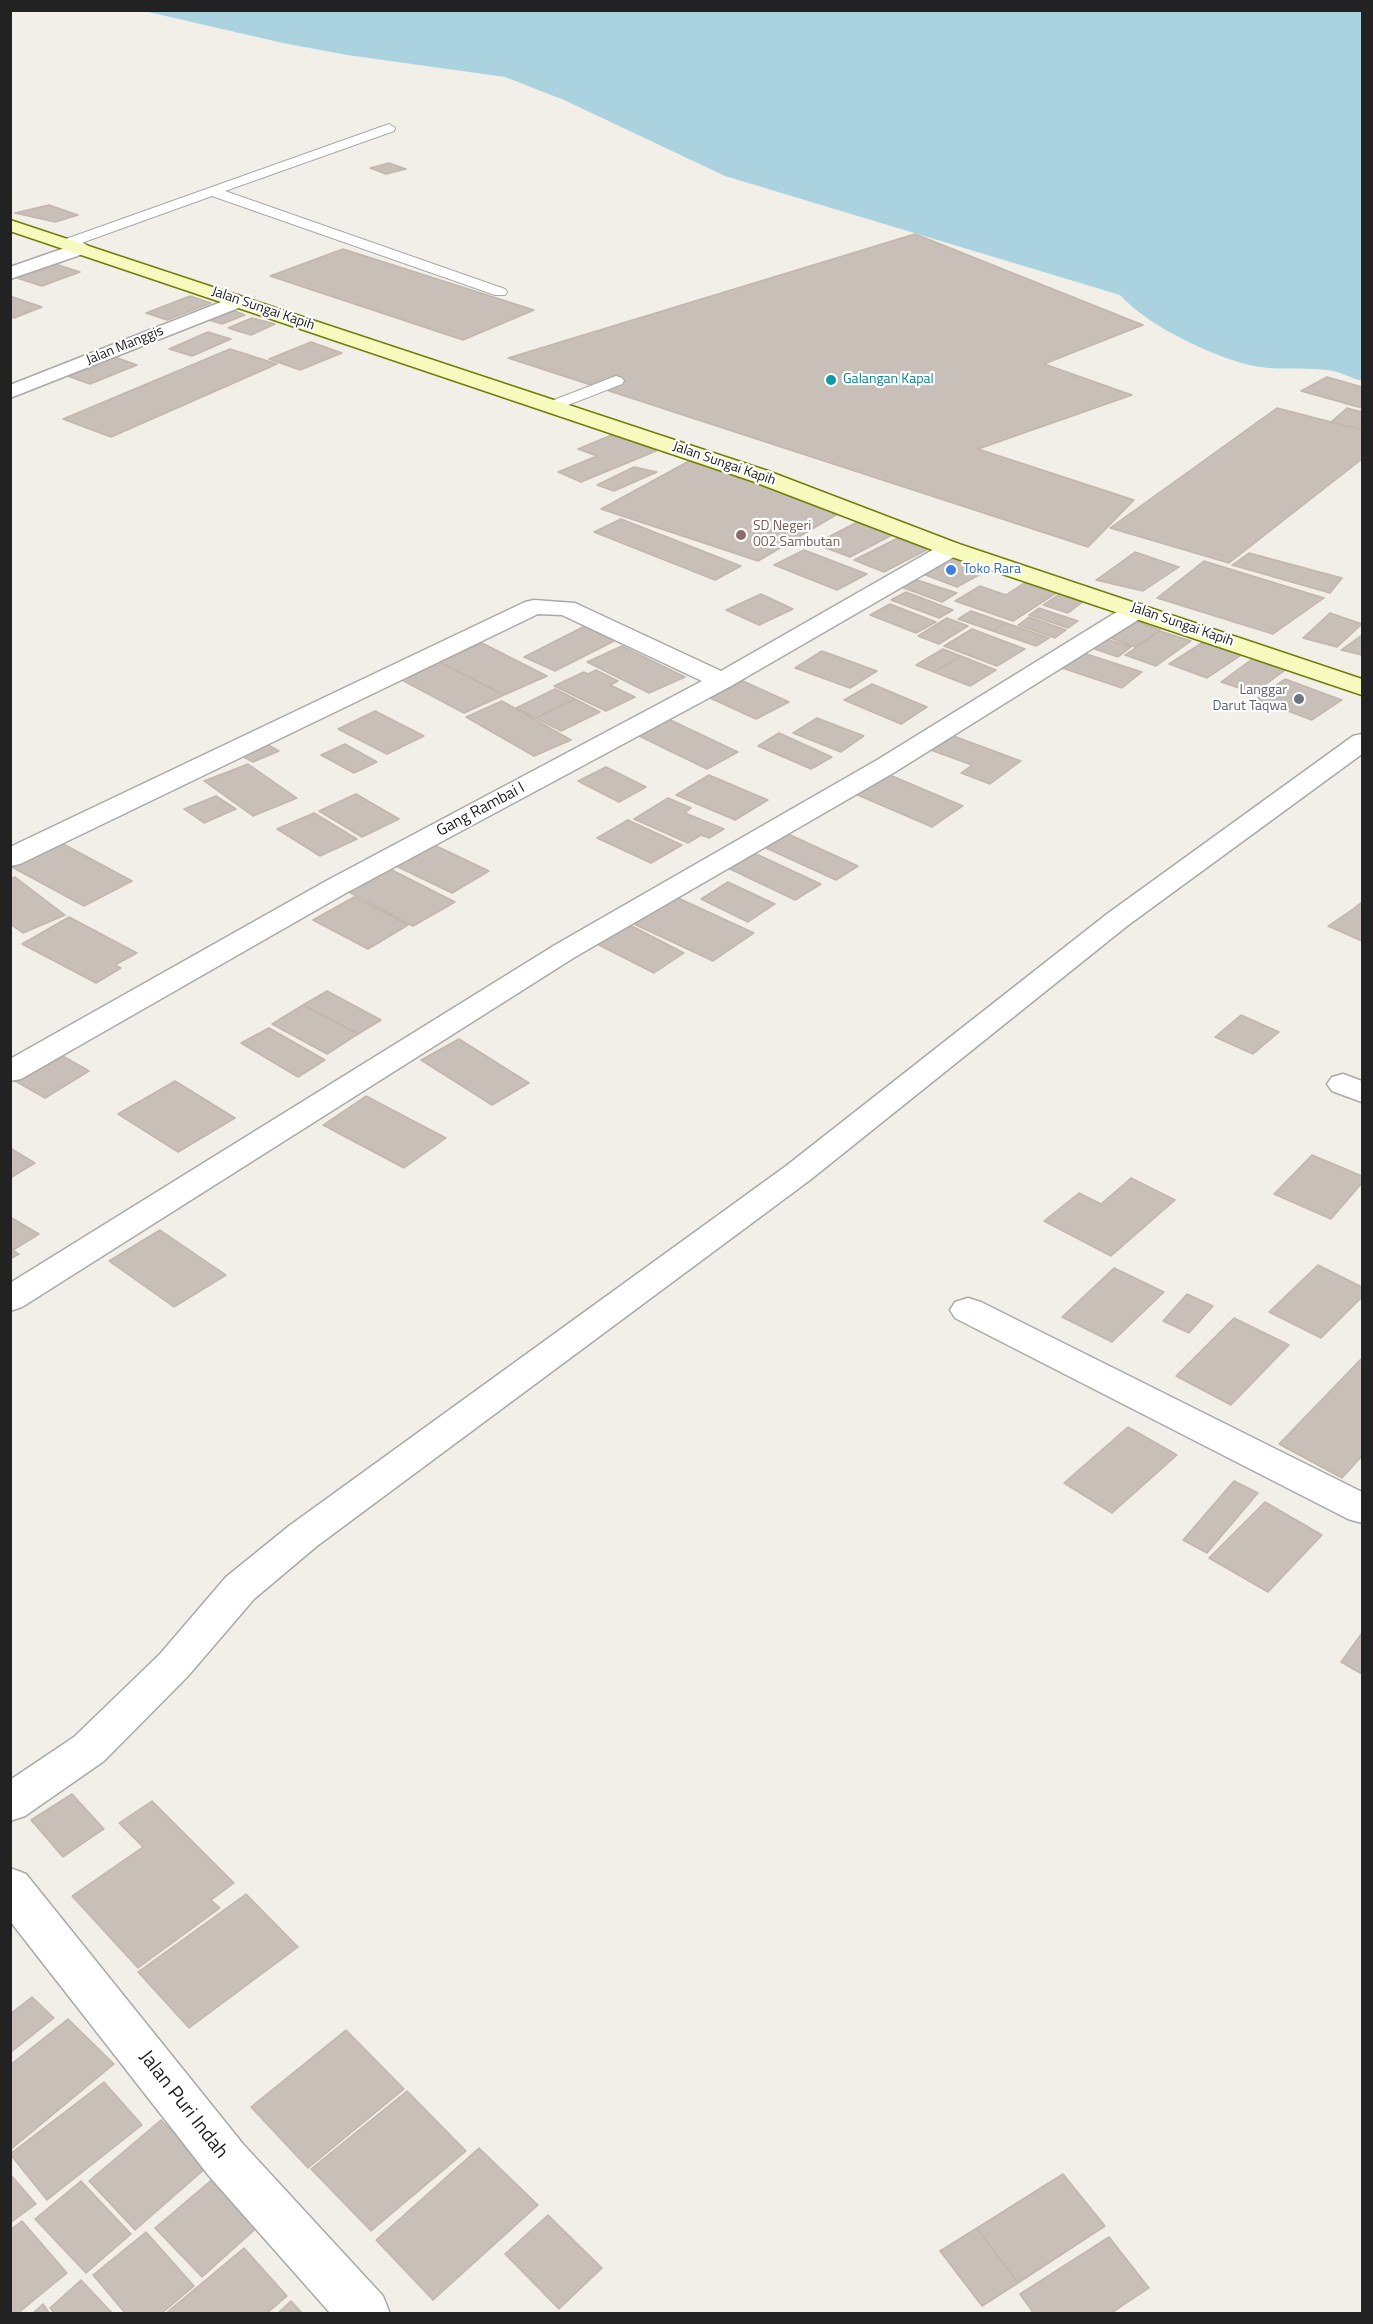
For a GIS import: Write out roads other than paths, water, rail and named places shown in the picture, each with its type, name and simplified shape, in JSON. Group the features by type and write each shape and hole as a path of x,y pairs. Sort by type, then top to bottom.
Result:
{"street":[{"name":"Jalan Sungai Kapih","path":"10,225 760,476 951,549 1362,687"},
{"path":"10,273 75,246"},
{"name":"Jalan Manggis","path":"10,392 239,301"},
{"name":"Gang Rambai I","path":"10,1072 336,887 722,681 951,549"},
{"path":"10,858 534,607 566,608 722,681"},
{"path":"10,1299 565,951 886,766 1137,610"},
{"path":"10,1803 89,1749 174,1665 240,1588 303,1536 798,1173 1117,920 1362,742"},
{"path":"968,1310 1362,1509"},
{"name":"Jalan Puri Indah","path":"10,1887 226,2160 365,2313"}],"lane":[{"path":"75,246 389,128"},
{"path":"214,192 500,292"},
{"path":"552,406 616,381"}],"water":[{"path":"144,11 1362,11 1362,381 1340,373 1317,369 1268,368 1249,365 1216,354 1162,328 1120,295 725,176 564,100 505,77 347,55 283,43"}],"place":[{"name":"Galangan Kapal","path":"831,380"},
{"name":"SD Negeri 002 Sambutan","path":"741,535"},
{"name":"Toko Rara","path":"951,570"},
{"name":"Langgar Darut Taqwa","path":"1299,699"}]}
